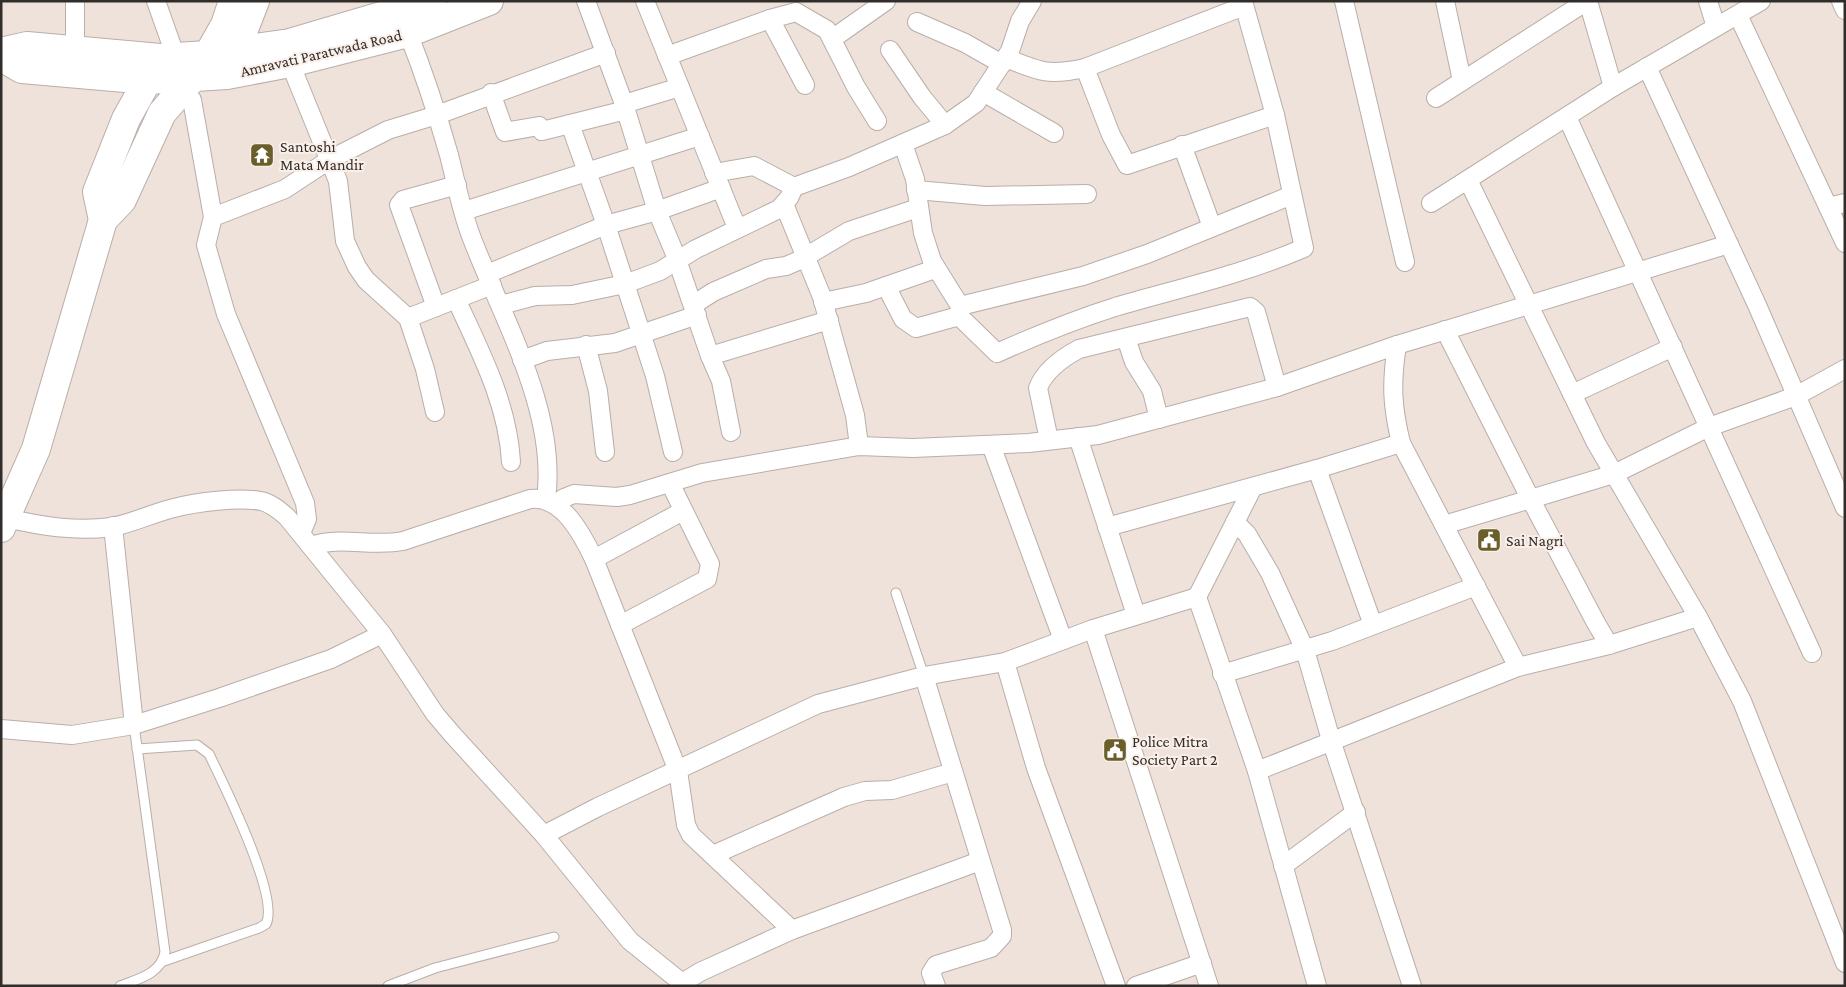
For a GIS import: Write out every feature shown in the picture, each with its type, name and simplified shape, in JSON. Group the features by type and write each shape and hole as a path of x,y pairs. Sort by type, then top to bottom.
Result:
{"main road":[{"path":"4,523 16,484 36,449 103,220 122,200 147,144 170,101 255,1"},
{"name":"Amravati Paratwada Road","path":"1,57 22,69 102,75 217,47 290,43 432,1"},
{"name":"Amravati Paratwada Road","path":"217,47 290,63 408,33 489,1"},
{"name":"Amravati Paratwada Road","path":"1,52 27,46 75,49 161,62"},
{"path":"103,220 97,192 126,119 161,62 217,47"},
{"path":"102,75 126,119"}],"street":[{"path":"75,1 75,49"},
{"path":"156,1 161,62"},
{"path":"586,1 625,107 657,211 678,261 710,356 721,381 731,432"},
{"path":"645,1 737,228"},
{"path":"832,39 886,1"},
{"path":"501,305 535,296 572,296 625,284 660,271 696,249 727,236 737,228 779,210 794,187 849,167 945,125 976,103 1010,51 1020,21 1032,1"},
{"path":"1344,1 1405,262"},
{"path":"1445,1 1462,81"},
{"path":"1436,98 1588,1 1613,87"},
{"path":"1708,1 1716,27"},
{"path":"1431,203 1613,87 1761,1"},
{"path":"1841,1 1845,10"},
{"path":"902,144 916,190 923,233 935,269 959,311 997,353 1042,332 1114,308 1216,281 1271,262 1304,248 1275,115 1244,4 1085,68 1057,74 1032,70 1004,61 917,22"},
{"path":"667,56 770,19 796,12 827,30 856,88 877,121"},
{"path":"1738,15 1836,205 1845,243"},
{"path":"770,19 805,85"},
{"path":"408,33 430,89 470,234 501,305 522,360 538,411 549,464 551,502 581,535 594,559 678,771 686,825 695,840 792,930"},
{"path":"217,47 213,217 206,246 226,314 304,503 307,519 306,539"},
{"path":"890,50 922,97 945,125"},
{"path":"213,217 284,190 329,160 388,130 438,115 606,53"},
{"path":"290,63 340,192 345,241 357,267 373,287 408,318 425,369 435,412"},
{"path":"1647,67 1729,244 1845,508"},
{"path":"1085,68 1111,135 1127,166 1182,145 1275,115"},
{"path":"491,94 505,132 539,126 542,131 625,107 680,87"},
{"path":"983,92 1054,133"},
{"path":"1567,117 1812,653"},
{"path":"570,124 606,225 655,376 672,452"},
{"path":"464,211 700,136"},
{"path":"1182,145 1212,227"},
{"path":"408,318 456,299 489,280 606,225 657,211 718,181 754,166 794,187"},
{"path":"1468,180 1572,394 1614,474 1698,617 1742,701 1845,963"},
{"path":"436,307 399,205 403,200 457,184"},
{"path":"916,190 985,196 1087,194"},
{"path":"886,286 902,319 916,328 959,311 1083,276 1148,254 1292,195"},
{"path":"784,204 829,320 855,415 859,446"},
{"path":"522,360 547,351 615,343 641,335 695,310 713,292 766,268 786,266 849,231 918,208"},
{"path":"306,539 385,544 403,541 530,499 551,502 574,494 617,497 719,469 859,446 913,448 1049,440 1098,435 1276,387 1397,345 1729,244"},
{"path":"823,302 886,286 935,269"},
{"path":"456,299 482,356 499,400 510,444 511,462"},
{"path":"1049,440 1038,388 1042,378 1079,349 1250,307 1256,312 1276,387"},
{"path":"710,356 829,320"},
{"path":"1445,330 1531,500 1609,645"},
{"path":"1126,338 1134,362 1152,391 1159,419"},
{"path":"586,345 598,391 605,452"},
{"path":"1397,345 1393,368 1393,409 1401,444 1518,667"},
{"path":"1572,394 1673,347"},
{"path":"1444,525 1614,474 1710,427 1796,396 1845,369"},
{"path":"1078,437 1136,615"},
{"path":"991,444 1063,640"},
{"path":"1107,527 1401,444"},
{"path":"1317,469 1373,625"},
{"path":"620,625 707,579 710,564 670,483"},
{"path":"1253,487 1197,597 1257,771 1317,986"},
{"path":"4,523 72,529 113,526 173,508 213,502 263,502 274,507 287,517 306,539 382,634 435,714 544,835 630,941 684,984 700,972 792,930 980,861"},
{"path":"594,559 683,510"},
{"path":"1235,522 1247,534 1270,573 1305,650 1330,740 1356,812 1412,986"},
{"path":"113,526 134,726"},
{"path":"1222,674 1305,650 1476,586"},
{"path":"544,835 818,704 924,676 1005,662 1093,629 1197,597"},
{"path":"1257,771 1330,740 1518,667 1609,645 1698,617"},
{"path":"1093,629 1209,986"},
{"path":"1,729 72,735 134,726 331,659 382,634"},
{"path":"1005,662 1036,768 1116,986"},
{"path":"924,676 1002,936 991,948 936,965 931,973 936,986"},
{"path":"713,855 844,797 865,791 892,790 953,772"},
{"path":"1283,866 1356,812"},
{"path":"1136,986 1202,963"}],"lane":[{"path":"896,593 924,676"},
{"path":"134,726 165,952 164,961"},
{"path":"120,986 144,977 164,961 259,928 266,924 269,911 249,838 209,754 197,745 137,749"},
{"path":"388,986 435,968 554,936"}],"place":[{"name":"Santoshi Mata Mandir","path":"262,155"},
{"name":"Sai Nagri","path":"1489,540"},
{"name":"Police Mitra Society Part 2","path":"1115,750"}]}
